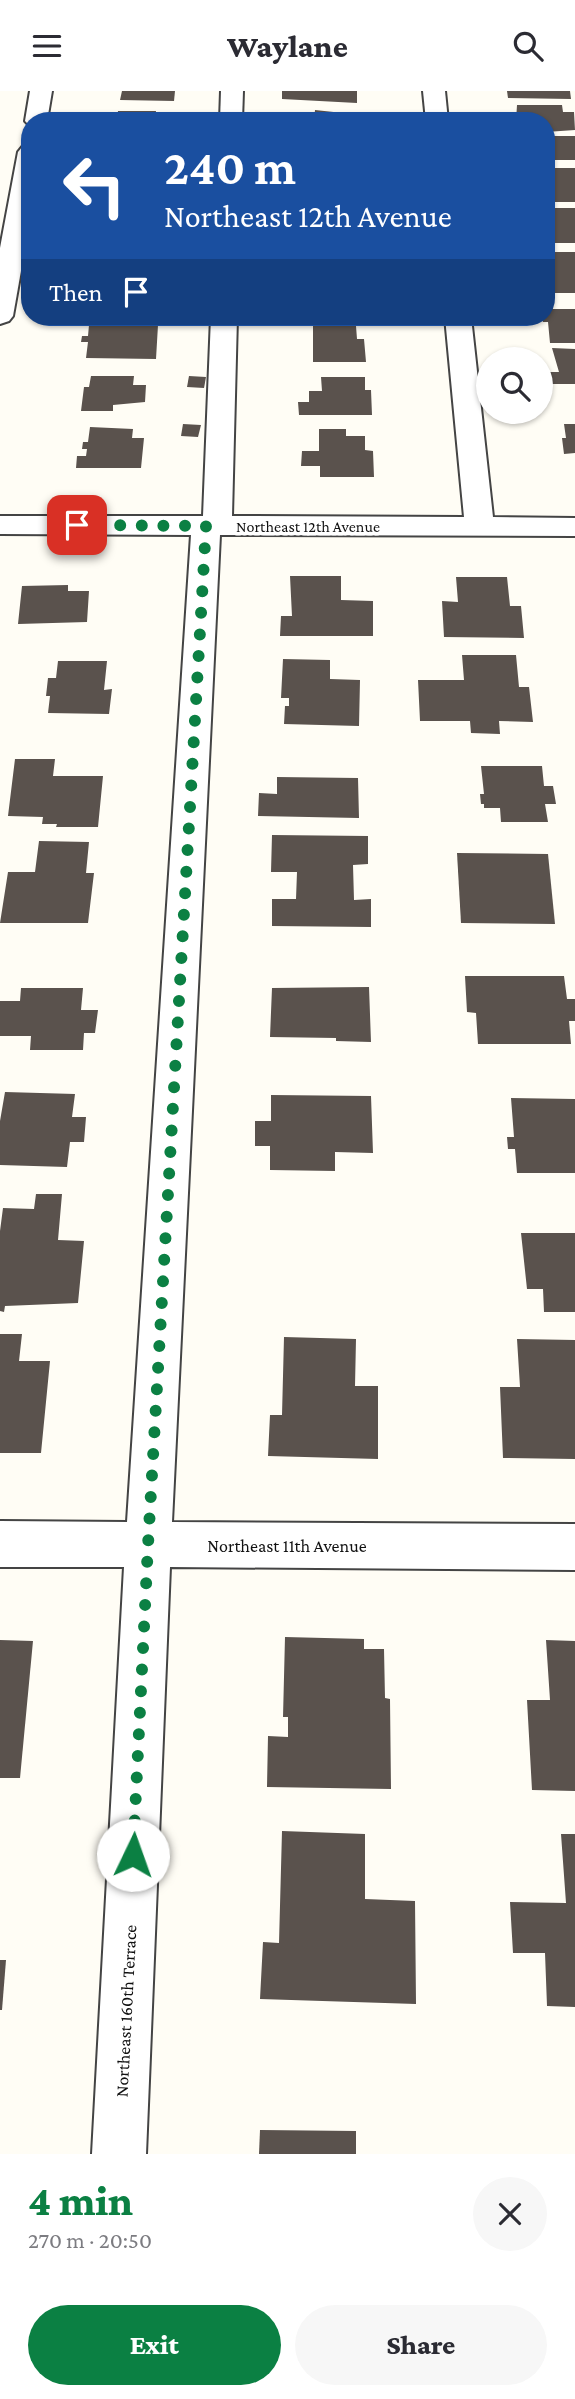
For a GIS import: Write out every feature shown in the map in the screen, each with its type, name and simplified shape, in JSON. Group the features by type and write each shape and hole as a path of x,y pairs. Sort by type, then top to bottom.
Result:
{"street":[{"path":"38,112 41,91"},
{"path":"231,112 232,91"},
{"path":"434,91 437,112"},
{"path":"0,316 21,201"},
{"name":"Northeast 160th Terrace","path":"119,2154 148,1545 223,326"},
{"path":"459,326 480,527"},
{"name":"Northeast 12th Avenue","path":"0,525 575,527"},
{"name":"Northeast 11th Avenue","path":"0,1544 575,1546"}],"building":[{"path":"122,91 175,91 174,101 120,100"},
{"path":"282,91 357,91 357,103 282,99"},
{"path":"507,91 570,91 571,99 508,98"},
{"path":"517,105 562,105 563,112 574,112 575,130 555,131 555,112 517,112"},
{"path":"118,111 156,111 156,112"},
{"path":"555,136 575,136 575,160 555,160"},
{"path":"555,168 575,168 575,202 555,202"},
{"path":"555,208 575,208 575,243 555,243"},
{"path":"555,252 575,252 575,293 555,293"},
{"path":"555,309 575,309 575,343 550,343 548,326 555,326"},
{"path":"89,326 158,326 156,359 86,358 88,342 81,342 82,336 88,336"},
{"path":"313,326 356,326 357,339 364,339 366,362 313,362"},
{"path":"553,348 575,349 575,384 553,384 553,372 559,372"},
{"path":"91,376 134,376 133,385 146,385 145,402 113,405 113,411 81,411 84,387 89,387"},
{"path":"189,376 206,377 204,388 187,387"},
{"path":"321,377 365,377 365,390 371,390 372,415 299,415 298,402 309,402 309,391 322,391"},
{"path":"183,424 201,425 198,437 181,436"},
{"path":"564,424 575,424 575,453 564,454"},
{"path":"90,427 133,429 132,438 144,438 141,468 76,468 77,456 86,456 87,449 82,449 83,442 88,442"},
{"path":"319,429 346,429 346,436 365,436 365,450 373,451 374,477 320,477 320,466 301,466 302,451 319,451"},
{"path":"290,576 341,576 341,600 373,601 373,636 280,636 281,616 292,616"},
{"path":"456,577 507,577 510,606 521,606 524,638 444,637 442,601 458,602"},
{"path":"68,585 68,591 89,591 87,622 18,624 22,586"},
{"path":"462,655 516,655 519,687 529,687 533,722 499,721 500,734 471,733 470,721 420,721 418,680 464,680"},
{"path":"283,659 330,660 330,679 360,680 359,726 284,724 285,706 289,706 289,698 281,698"},
{"path":"58,661 107,661 104,690 112,689 109,714 48,713 48,678 56,678"},
{"path":"15,759 55,759 53,776 103,776 98,827 56,827 57,824 42,824 43,817 8,816"},
{"path":"481,766 542,766 544,786 553,786 556,804 545,804 548,822 501,822 500,808 484,808 480,794 484,794"},
{"path":"277,777 358,778 359,818 258,816 259,793 277,794"},
{"path":"272,835 368,836 368,864 353,865 354,900 371,899 371,927 272,926 272,899 296,899 297,872 271,872"},
{"path":"39,841 89,842 86,873 94,873 88,923 0,923 8,872 35,872"},
{"path":"457,853 548,854 555,924 461,923"},
{"path":"465,976 564,976 567,999 575,999 575,1021 569,1021 571,1044 478,1044 476,1013 467,1012"},
{"path":"369,987 371,1042 336,1041 336,1038 270,1037 272,988"},
{"path":"21,988 83,988 81,1010 98,1010 95,1033 84,1033 83,1050 30,1050 31,1036 0,1036 0,1001 20,1001"},
{"path":"5,1092 75,1094 72,1117 86,1117 84,1142 70,1142 67,1167 0,1165 0,1121"},
{"path":"271,1095 371,1096 373,1153 335,1152 335,1171 270,1170 270,1146 255,1146 255,1121 271,1121"},
{"path":"511,1098 575,1099 575,1173 517,1173 515,1149 508,1149 507,1137 514,1137"},
{"path":"36,1194 62,1194 58,1240 84,1241 78,1303 5,1306 4,1312 0,1311 0,1231 3,1208 34,1209"},
{"path":"521,1233 575,1233 575,1312 544,1312 543,1289 527,1289"},
{"path":"0,1334 22,1334 19,1361 50,1361 41,1453 0,1453"},
{"path":"284,1337 356,1339 355,1386 378,1386 378,1459 268,1456 270,1415 282,1415"},
{"path":"517,1339 575,1340 575,1459 503,1458 500,1387 520,1387"},
{"path":"285,1637 364,1639 364,1649 384,1649 385,1698 390,1699 391,1789 267,1787 268,1736 288,1737 288,1717 283,1717"},
{"path":"0,1640 33,1641 20,1778 0,1778"},
{"path":"546,1640 575,1641 575,1791 532,1790 527,1700 550,1700"},
{"path":"282,1831 365,1834 365,1899 415,1901 416,2004 260,1999 263,1942 279,1943"},
{"path":"561,1834 575,1834 575,2007 547,2006 545,1953 513,1953 510,1902 566,1903"},
{"path":"0,1960 6,1960 2,2010 0,2010"},
{"path":"260,2130 356,2131 356,2154 259,2154"}],"route":[{"path":"77,525 206,526 133,1855"}]}
